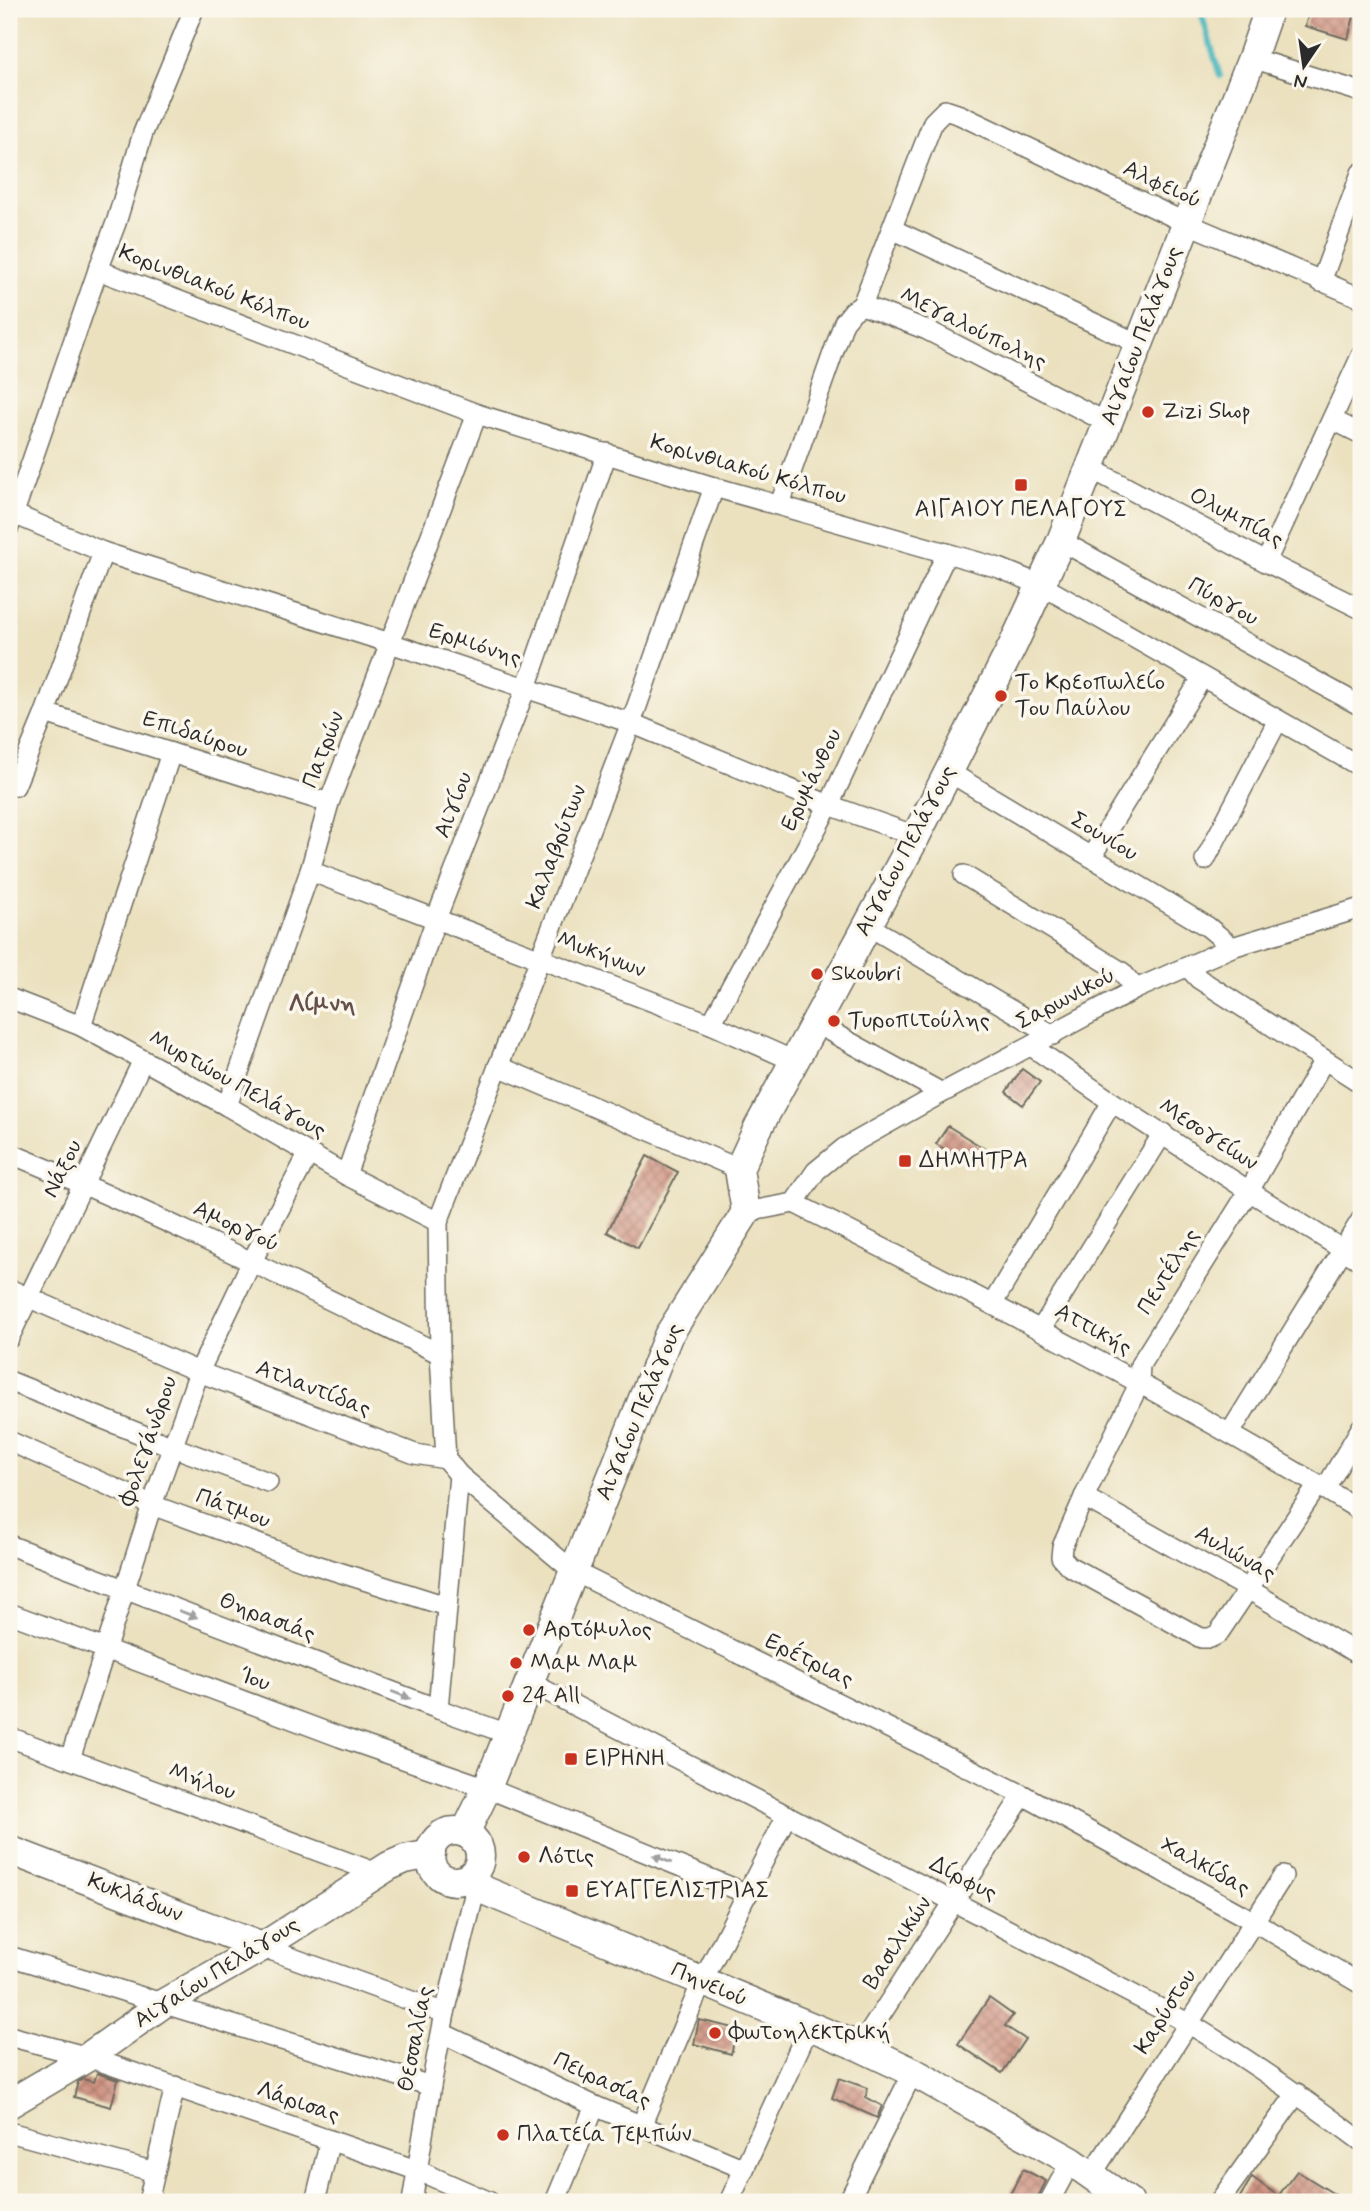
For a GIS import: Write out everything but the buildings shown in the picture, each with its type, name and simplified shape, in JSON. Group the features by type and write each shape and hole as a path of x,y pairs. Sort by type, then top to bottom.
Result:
{"main road":[{"name":"Αιγαίου Πελάγους","path":"739,1169 758,1128 916,836 1041,585 1108,423 1269,9"},
{"path":"739,1169 746,1212"},
{"name":"Αιγαίου Πελάγους","path":"465,1833 509,1734 668,1336 746,1212"},
{"path":"431,1854 440,1837 452,1831 465,1833 476,1841 480,1854 472,1882"},
{"name":"Κυκλάδων","path":"9,1850 262,1947"},
{"name":"Αιγαίου Πελάγους","path":"9,2104 88,2057 164,2003 262,1947 393,1863 431,1854"},
{"name":"Πηνειού","path":"431,1854 434,1869 446,1879 472,1882 914,2072 1081,2168 1129,2202"}],"street":[{"path":"10,517 116,223 143,132 194,9"},
{"path":"1252,58 1361,92"},
{"name":"Αλφειού","path":"891,229 933,122 945,110 1186,223 1361,298"},
{"path":"1321,282 1361,173"},
{"path":"862,305 891,229 1139,344"},
{"name":"Κορινθιακού Κόλπου","path":"98,270 477,414 714,487 999,568 1041,585 1361,767"},
{"name":"Μεγαλούπολης","path":"780,504 844,322 862,305 927,330 1108,423"},
{"path":"1266,562 1361,356"},
{"name":"Πατρών","path":"228,1106 310,871 330,803 477,414"},
{"path":"1333,420 1361,433"},
{"name":"Αιγίου","path":"346,1175 436,919 526,688 607,453"},
{"name":"Ολυμπίας","path":"1090,468 1266,562 1361,609"},
{"name":"Καλαβρύτων","path":"438,1222 631,723 714,487"},
{"name":"Ερμιόνης","path":"10,517 103,552 631,723 829,805 916,836"},
{"name":"Πύργου","path":"1061,541 1361,706"},
{"path":"12,786 46,713 103,552"},
{"name":"Ερυμάνθου","path":"711,1024 829,805 947,553"},
{"path":"1091,857 1202,678"},
{"name":"Επιδαύρου","path":"46,713 330,803"},
{"path":"1205,860 1278,720"},
{"path":"81,1026 171,753"},
{"name":"Σουνίου","path":"949,772 1208,927 1232,947"},
{"name":"Μυκήνων","path":"310,871 711,1024 794,1061"},
{"path":"964,875 1122,972 1136,989"},
{"name":"Σαρωνικού","path":"794,1203 816,1171 844,1147 1136,989 1232,947 1361,908"},
{"path":"867,925 1053,1035"},
{"path":"1188,967 1199,979 1361,1083"},
{"name":"Μυρτώου Πελάγους","path":"9,998 81,1026 228,1106 346,1175 438,1222"},
{"path":"814,1023 942,1093"},
{"name":"Μεσογείων","path":"1031,1046 1112,1102 1361,1261"},
{"name":"Νάξου","path":"9,1338 143,1060"},
{"name":"Πεντέλης","path":"1248,1589 1217,1634 1210,1638 1201,1638 1069,1566 1061,1557 1062,1548 1139,1384 1140,1365 1249,1191 1324,1060"},
{"path":"498,1066 739,1169"},
{"path":"993,1303 1112,1102"},
{"path":"1041,1329 1163,1133"},
{"name":"Αμοργού","path":"9,1153 83,1183 251,1261 440,1354"},
{"name":"Φολεγάνδρου","path":"69,1759 152,1505 199,1372 251,1261 309,1153"},
{"path":"746,1212 794,1203"},
{"name":"Αττικής","path":"794,1203 1041,1329 1230,1433 1361,1511"},
{"path":"1230,1433 1361,1220"},
{"path":"438,1222 440,1354 446,1459 459,1475 573,1571"},
{"name":"Ατλαντίδας","path":"9,1289 199,1372 415,1454 446,1459"},
{"path":"9,1381 268,1482"},
{"path":"1248,1589 1361,1428"},
{"name":"Πάτμου","path":"9,1441 152,1505 310,1563 446,1606"},
{"path":"438,1709 459,1475"},
{"name":"Αυλώνας","path":"1084,1497 1361,1656"},
{"name":"Θηρασιάς","path":"9,1545 509,1734"},
{"name":"Ερέτριας","path":"573,1571 1023,1795"},
{"name":"Ίου","path":"9,1613 486,1788 748,1894"},
{"name":"Δίρφυς","path":"529,1682 1188,2023 1297,2092 1361,2141"},
{"name":"Μήλου","path":"9,1737 377,1873"},
{"name":"Βασιλικών","path":"860,2047 1023,1795"},
{"name":"Χαλκίδας","path":"1023,1795 1253,1921 1361,1984"},
{"path":"641,2126 702,1982 787,1815"},
{"name":"Καρύστου","path":"1049,2202 1081,2168 1188,2023 1283,1876"},
{"name":"Θεσσαλίας","path":"412,2202 431,2086 472,1882"},
{"name":"Πειρασίας","path":"262,1947 443,2023 595,2106 744,2169"},
{"path":"9,1956 431,2086"},
{"path":"729,2202 809,2027"},
{"name":"Λάρισας","path":"9,2036 88,2057 175,2086 419,2171 490,2202"},
{"path":"848,2202 914,2072"},
{"path":"148,2202 175,2086"},
{"path":"1219,2202 1297,2092"},
{"path":"555,2202 595,2106"},
{"path":"9,2132 155,2172"},
{"path":"314,2202 330,2140"}],"waterway":[{"path":"1200,9 1220,76"}],"place":[{"name":"Zizi Shop","path":"1148,412"},
{"name":"ΑΙΓΑΙΟΥ ΠΕΛΑΓΟΥΣ","path":"1021,485"},
{"name":"Το Κρεοπωλείο Του Παύλου","path":"1001,696"},
{"name":"Skoubri","path":"817,974"},
{"name":"Τυροπιτούλης","path":"834,1021"},
{"name":"ΔΗΜΗΤΡΑ","path":"905,1161"},
{"name":"Αρτόμυλος","path":"529,1630"},
{"name":"Μαμ Μαμ","path":"516,1663"},
{"name":"24 All","path":"508,1696"},
{"name":"ΕΙΡΗΝΗ","path":"571,1759"},
{"name":"Λότις","path":"524,1857"},
{"name":"ΕΥΑΓΓΕΛΙΣΤΡΙΑΣ","path":"572,1891"},
{"name":"Φωτοηλεκτρική","path":"715,2033"},
{"name":"Πλατεία Τεμπών","path":"503,2135"}],"district":[{"name":"Λίμνη","path":"322,1004"}]}
